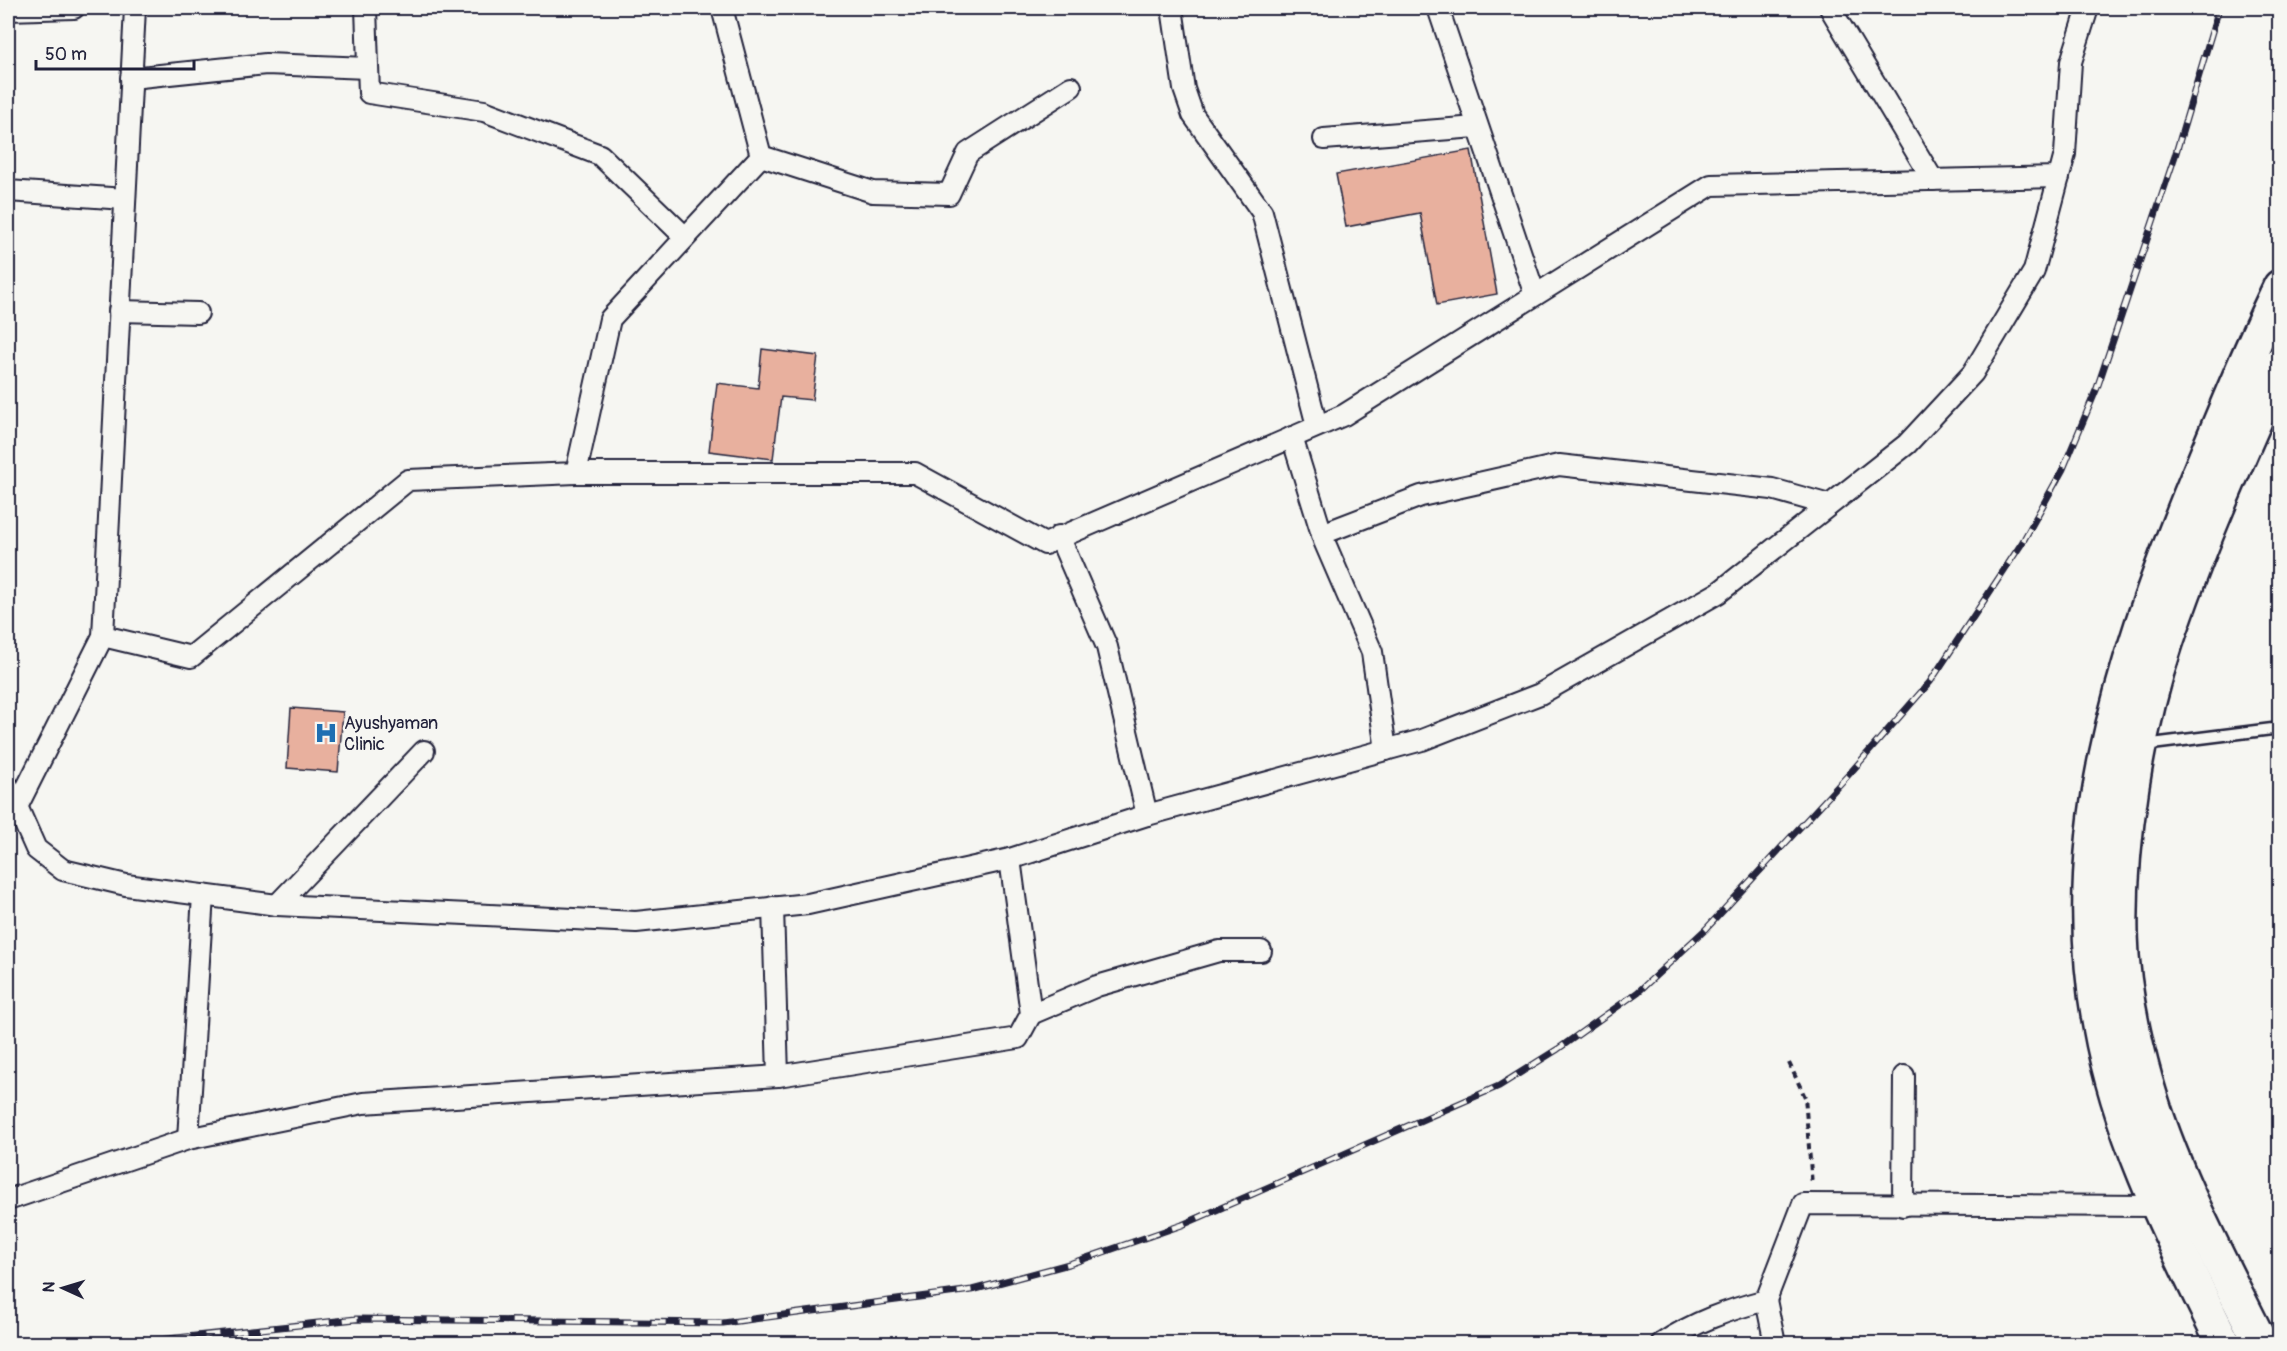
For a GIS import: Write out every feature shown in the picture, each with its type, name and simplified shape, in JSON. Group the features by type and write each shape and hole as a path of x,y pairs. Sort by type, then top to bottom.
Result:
{"highway":[{"path":"2224,1344 2156,1206 2115,1090 2100,1028 2087,918 2089,865 2099,792 2112,728 2133,646 2158,574 2217,429 2280,287"},
{"path":"2261,1344 2210,1241 2174,1157 2146,1083 2129,1006 2121,935 2127,822 2148,707 2165,645 2194,562 2280,364"}],"street":[{"path":"8,10 74,8"},
{"path":"17,807 103,636 135,8"},
{"path":"366,8 369,93 484,111 600,155 685,237"},
{"path":"722,8 761,156"},
{"path":"1172,8 1184,89 1193,115 1262,212 1317,426"},
{"path":"1438,8 1476,127 1535,295"},
{"path":"1830,8 1933,180"},
{"path":"8,786 36,849 63,870 126,885 277,905 636,922 808,904 1010,859 1146,815 1422,740 1540,694 1718,593 1907,444 1973,373 2034,271 2065,154 2071,62 2088,8"},
{"path":"131,78 266,64 368,68"},
{"path":"761,156 873,192 949,194 969,153 1071,87"},
{"path":"1324,140 1476,127"},
{"path":"576,473 610,319 761,156"},
{"path":"103,636 191,657 408,480 576,473 915,473 1045,543 1344,415 1711,184 2059,177"},
{"path":"8,191 125,199"},
{"path":"119,311 198,313"},
{"path":"1292,437 1322,534 1372,652 1386,750"},
{"path":"1322,534 1421,496 1559,465 1772,489 1829,505"},
{"path":"1059,536 1107,647 1146,815"},
{"path":"277,905 424,751"},
{"path":"8,1200 188,1139 363,1103 778,1076 1018,1038 1031,1014 1010,859"},
{"path":"188,1139 203,895"},
{"path":"773,907 778,1076"},
{"path":"1031,1014 1097,986 1219,951 1261,951"},
{"path":"1903,1206 1904,1076"},
{"path":"1775,1344 1766,1300 1803,1204 2156,1206"},
{"path":"1661,1344 1681,1330 1722,1311 1766,1300"}],"lane":[{"path":"2141,746 2280,728"}],"path":[{"path":"1789,1063 1805,1097 1813,1190 1803,1204"}],"building":[{"path":"1471,150 1497,294 1437,305 1420,213 1346,227 1336,174"},
{"path":"762,349 818,356 812,400 781,397 773,459 709,451 717,383 758,388"},
{"path":"291,708 343,712 338,772 287,768"}],"railway":[{"path":"121,1344 356,1319 723,1323 972,1290 1069,1264 1182,1225 1499,1086 1558,1049 1638,992 1706,929 1851,772 1930,682 2022,543 2063,469 2097,388 2175,156 2219,8"}],"place":[{"name":"Ayushyaman Clinic","path":"326,733"}]}
